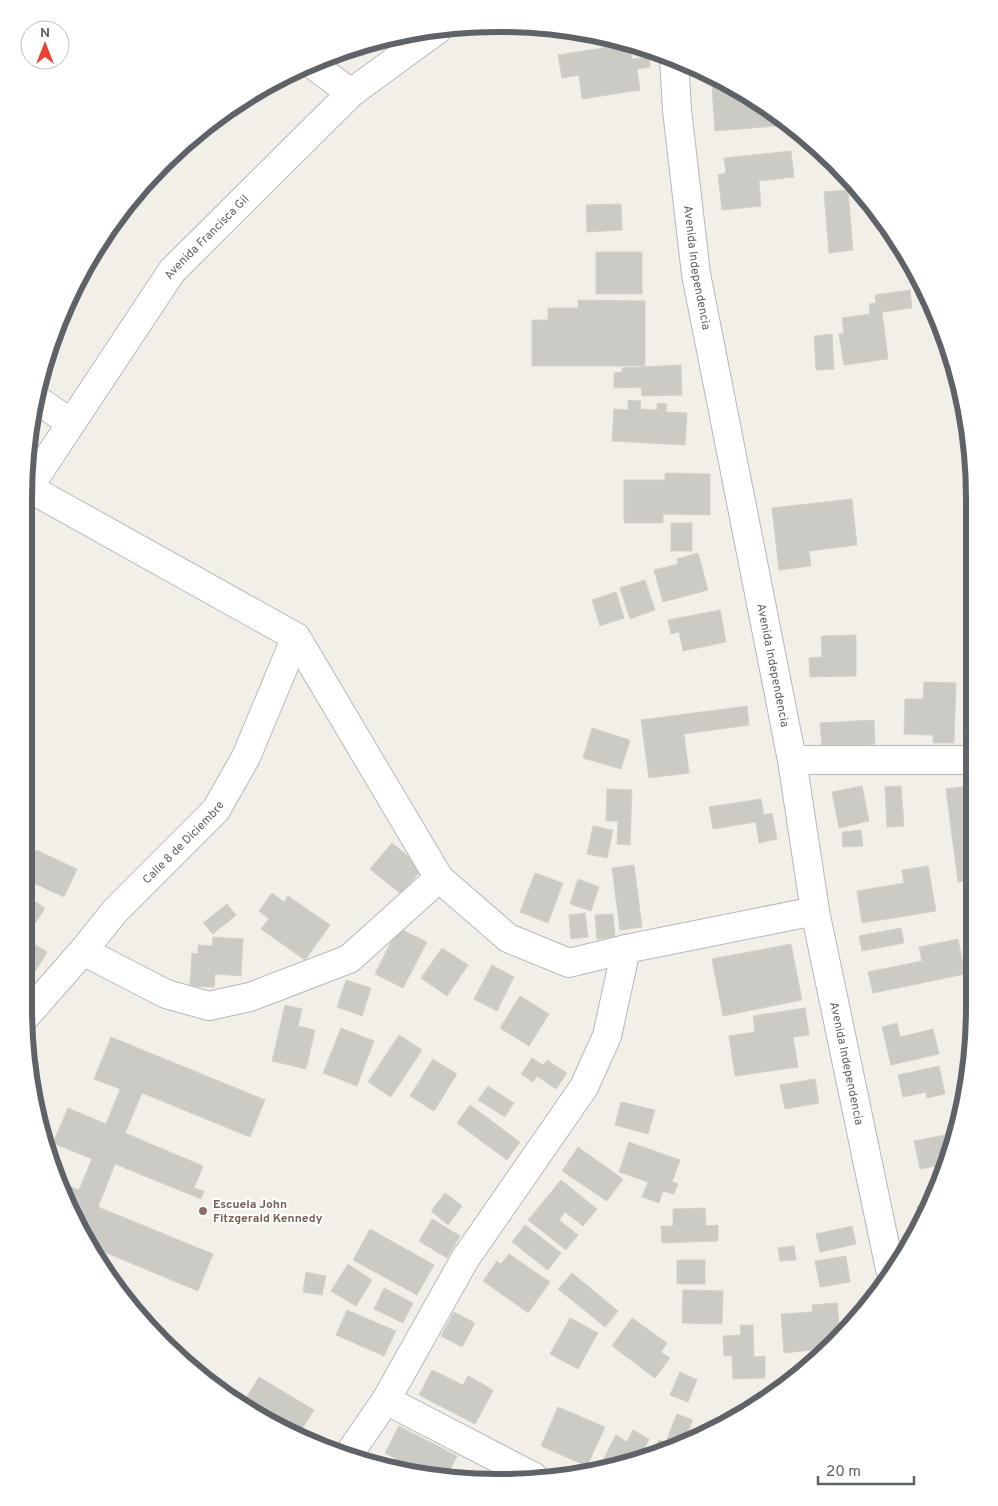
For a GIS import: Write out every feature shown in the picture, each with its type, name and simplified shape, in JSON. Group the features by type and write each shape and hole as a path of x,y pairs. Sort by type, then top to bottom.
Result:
{"street":[{"name":"Avenida Francisca Gil","path":"33,481 172,271 351,93 426,38"},
{"name":"Avenida Independencia","path":"674,67 677,110 696,274 792,760 815,911 889,1263"},
{"path":"318,69 351,93"},
{"path":"42,403 71,423"},
{"path":"33,492 296,637 439,878 508,938 568,962 815,911"},
{"name":"Calle 8 de Diciembre","path":"33,1008 115,911 216,810 246,757 296,637"},
{"path":"792,760 965,760"},
{"path":"83,951 166,994 209,1006 250,996 349,959 439,878"},
{"path":"352,1450 386,1400 465,1259 584,1087 607,1036 626,949"},
{"path":"386,1400 527,1473"}],"building":[{"path":"613,46 630,51 632,59 649,57 650,67 637,69 640,90 582,99 579,75 562,78 558,55"},
{"path":"712,86 732,95 758,111 777,126 715,131"},
{"path":"791,151 794,177 759,181 761,206 722,210 718,175 726,173 724,158"},
{"path":"848,190 853,250 829,253 824,192"},
{"path":"621,204 622,230 587,232 586,205"},
{"path":"596,252 642,252 642,294 596,294"},
{"path":"910,290 912,308 882,312 888,359 844,365 839,334 844,333 842,318 870,314 869,304 876,303 875,295"},
{"path":"578,300 645,301 645,366 532,366 532,320 548,320 548,308 578,308"},
{"path":"832,334 834,369 816,370 814,336"},
{"path":"681,365 682,395 642,396 641,387 614,388 614,373 622,372 622,368"},
{"path":"628,400 641,401 640,409 657,410 657,403 667,404 666,412 687,413 685,445 612,441 614,409 628,410"},
{"path":"665,473 710,474 710,515 663,514 663,523 624,523 624,480 665,480"},
{"path":"852,499 857,545 809,551 811,566 779,570 772,508"},
{"path":"671,523 692,523 692,551 671,551"},
{"path":"698,553 708,590 663,602 654,570 678,564 677,559"},
{"path":"645,580 655,610 630,619 620,588"},
{"path":"616,592 624,618 600,626 592,600"},
{"path":"720,610 726,642 683,651 679,632 671,634 668,620"},
{"path":"856,635 856,676 810,677 809,658 822,657 821,636"},
{"path":"924,682 956,683 954,743 933,743 933,735 904,734 905,699 923,699"},
{"path":"747,706 749,725 684,734 689,773 649,778 641,720"},
{"path":"874,720 875,744 822,747 820,723"},
{"path":"592,728 630,740 621,769 583,758"},
{"path":"862,786 869,821 839,828 832,792"},
{"path":"901,786 904,826 887,827 885,787"},
{"path":"965,786 965,881 958,882 946,789"},
{"path":"607,789 632,790 630,845 617,844 618,821 606,821"},
{"path":"761,799 764,815 772,813 777,839 759,843 756,822 713,829 709,807"},
{"path":"593,826 613,830 607,858 587,854"},
{"path":"861,830 863,846 843,847 842,832"},
{"path":"392,843 423,868 401,894 370,869"},
{"path":"36,850 77,869 64,897 33,883 33,857"},
{"path":"634,865 642,927 620,930 612,868"},
{"path":"928,866 936,911 862,923 857,891 904,883 902,870"},
{"path":"535,873 563,883 548,923 520,912"},
{"path":"578,879 599,887 591,911 570,904"},
{"path":"272,893 284,902 288,896 330,925 305,960 261,929 269,919 259,911"},
{"path":"33,900 45,908 33,926"},
{"path":"227,904 236,915 213,934 203,923"},
{"path":"585,913 588,937 571,939 569,915"},
{"path":"613,914 615,937 597,939 595,915"},
{"path":"398,928 427,942 403,988 375,974"},
{"path":"901,928 904,943 862,951 859,936"},
{"path":"213,937 243,939 241,976 215,974 214,987 190,986 192,953 198,954 198,945 212,946"},
{"path":"958,939 965,974 873,993 868,972 922,961 919,947"},
{"path":"33,943 47,952 35,972 33,971"},
{"path":"791,944 802,1000 723,1016 712,959"},
{"path":"442,948 468,965 447,996 421,978"},
{"path":"492,965 514,977 497,1011 474,999"},
{"path":"346,980 371,988 362,1016 337,1007"},
{"path":"520,996 549,1014 529,1046 500,1028"},
{"path":"285,1005 302,1009 298,1026 315,1030 306,1069 272,1061"},
{"path":"805,1008 809,1035 793,1037 798,1067 735,1076 729,1036 755,1032 753,1016"},
{"path":"897,1023 900,1037 933,1029 939,1054 891,1065 882,1027"},
{"path":"341,1028 374,1041 357,1086 323,1073"},
{"path":"399,1035 422,1050 391,1097 368,1082"},
{"path":"111,1037 265,1100 250,1137 142,1093 125,1133 203,1166 194,1188 204,1191 201,1199 115,1164 98,1207 213,1254 198,1291 102,1251 81,1213 68,1186 79,1190 92,1159 53,1143 68,1108 106,1124 120,1089 94,1079"},
{"path":"532,1058 543,1065 547,1060 567,1073 556,1089 537,1076 533,1082 521,1074"},
{"path":"433,1059 457,1074 434,1111 410,1096"},
{"path":"939,1066 945,1094 927,1098 926,1092 903,1097 898,1075"},
{"path":"815,1079 819,1103 785,1109 780,1085"},
{"path":"488,1086 514,1103 505,1117 478,1100"},
{"path":"621,1102 655,1110 648,1134 615,1125"},
{"path":"470,1105 520,1142 507,1160 457,1123"},
{"path":"948,1134 938,1166 920,1169 914,1141"},
{"path":"629,1142 680,1160 672,1182 678,1184 674,1194 663,1191 659,1203 642,1197 648,1182 619,1172"},
{"path":"578,1147 623,1179 607,1201 562,1171"},
{"path":"561,1180 597,1209 583,1226 565,1212 559,1220 578,1235 566,1250 528,1220"},
{"path":"445,1193 462,1206 448,1225 431,1211"},
{"path":"705,1208 706,1226 718,1225 718,1241 662,1243 661,1226 673,1226 673,1209"},
{"path":"432,1219 460,1236 447,1258 419,1241"},
{"path":"525,1225 561,1253 548,1270 512,1242"},
{"path":"852,1226 856,1244 820,1252 816,1234"},
{"path":"370,1229 434,1265 417,1295 353,1260"},
{"path":"794,1246 796,1260 780,1261 778,1248"},
{"path":"509,1254 550,1282 528,1313 483,1281 497,1261 501,1264"},
{"path":"846,1256 850,1282 820,1287 815,1261"},
{"path":"677,1260 705,1260 705,1284 677,1284"},
{"path":"348,1264 372,1280 356,1306 331,1291"},
{"path":"306,1272 326,1276 322,1295 303,1292"},
{"path":"572,1273 618,1311 605,1327 558,1289"},
{"path":"384,1288 413,1303 403,1323 374,1309"},
{"path":"683,1290 723,1291 722,1324 682,1323"},
{"path":"837,1303 839,1324 842,1324 816,1350 784,1353 781,1314 813,1312 812,1305"},
{"path":"347,1310 396,1331 384,1356 336,1335"},
{"path":"454,1312 475,1323 462,1347 441,1336"},
{"path":"570,1318 598,1333 578,1369 550,1354"},
{"path":"632,1318 667,1343 661,1352 670,1358 655,1378 612,1346"},
{"path":"740,1325 753,1325 754,1357 765,1356 765,1378 733,1379 732,1356 724,1356 723,1336 741,1335"},
{"path":"432,1370 463,1385 468,1376 493,1391 475,1424 419,1395"},
{"path":"680,1372 697,1380 688,1402 670,1395"},
{"path":"259,1377 314,1410 302,1429 246,1399"},
{"path":"558,1407 605,1427 587,1465 541,1446"},
{"path":"677,1414 693,1420 687,1434 671,1441 667,1439"},
{"path":"399,1426 457,1456 449,1471 408,1465 385,1453"},
{"path":"633,1430 649,1439 643,1451 602,1462 616,1435 627,1442"},
{"path":"659,1440 665,1443 656,1446"}],"place":[{"name":"Escuela John Fitzgerald Kennedy","path":"203,1211"}]}
